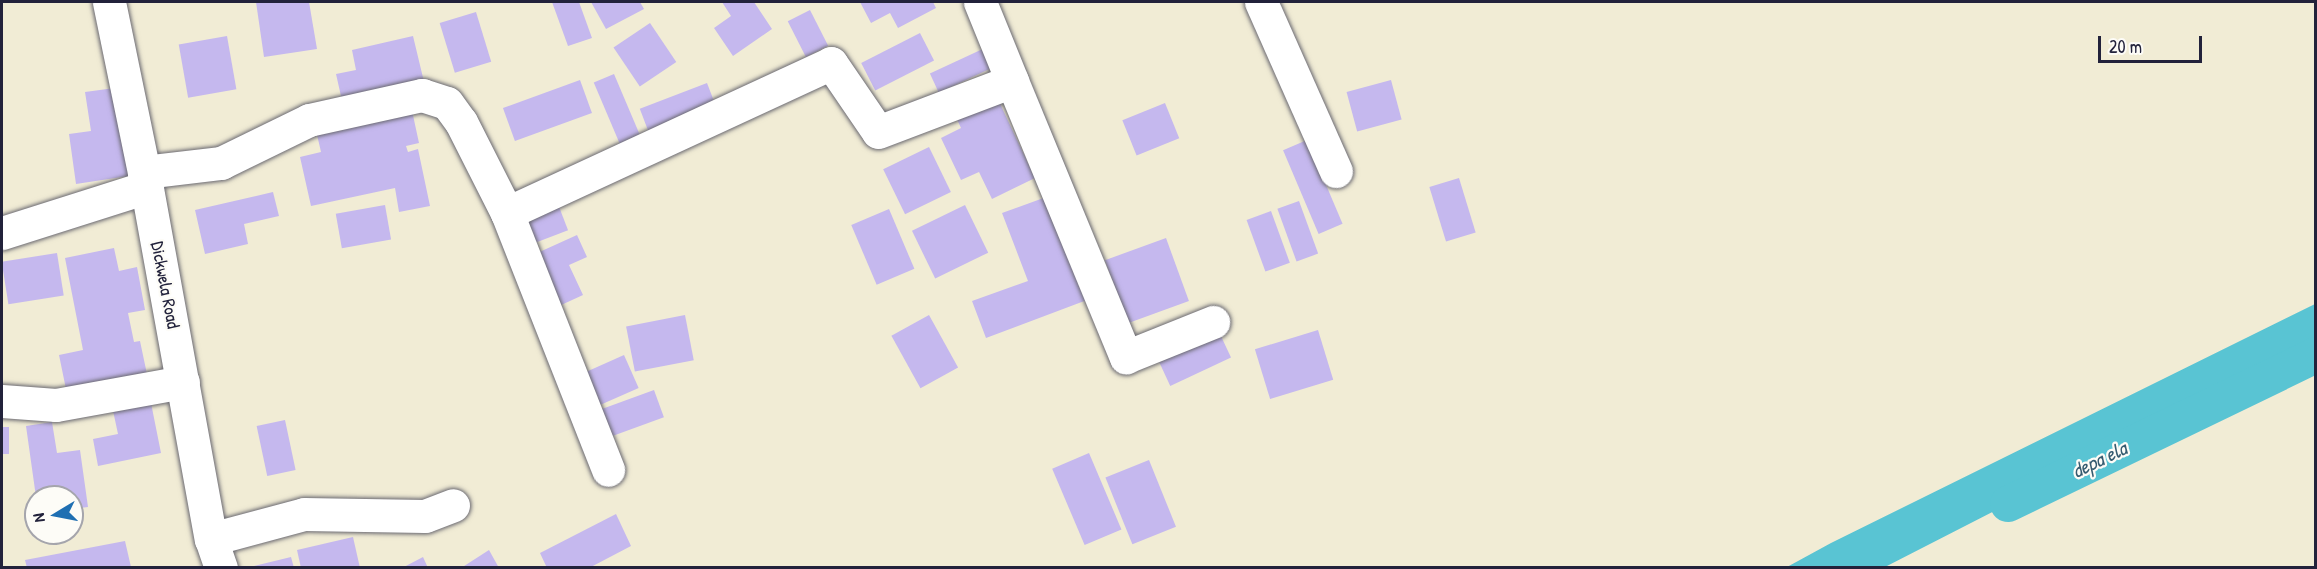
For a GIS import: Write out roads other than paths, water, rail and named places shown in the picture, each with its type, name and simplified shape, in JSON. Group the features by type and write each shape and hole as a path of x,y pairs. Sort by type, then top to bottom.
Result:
{"street":[{"name":"Dickwela Road","path":"109,2 146,180 216,553"},
{"path":"980,2 1126,357 1213,322"},
{"path":"1262,2 1336,171"},
{"path":"507,213 831,63 878,132 1012,81"},
{"path":"2,233 146,180 221,163 309,120 422,95 447,103 461,122 507,213 608,470"},
{"path":"2,401 56,405 183,382"},
{"path":"216,553 304,514 425,516 453,505"}],"water":[{"path":"2315,304 2315,354 2131,441 1885,567 1787,567 1831,543"}],"waterway":[{"name":"depa ela","path":"2008,504 2316,355"}]}
